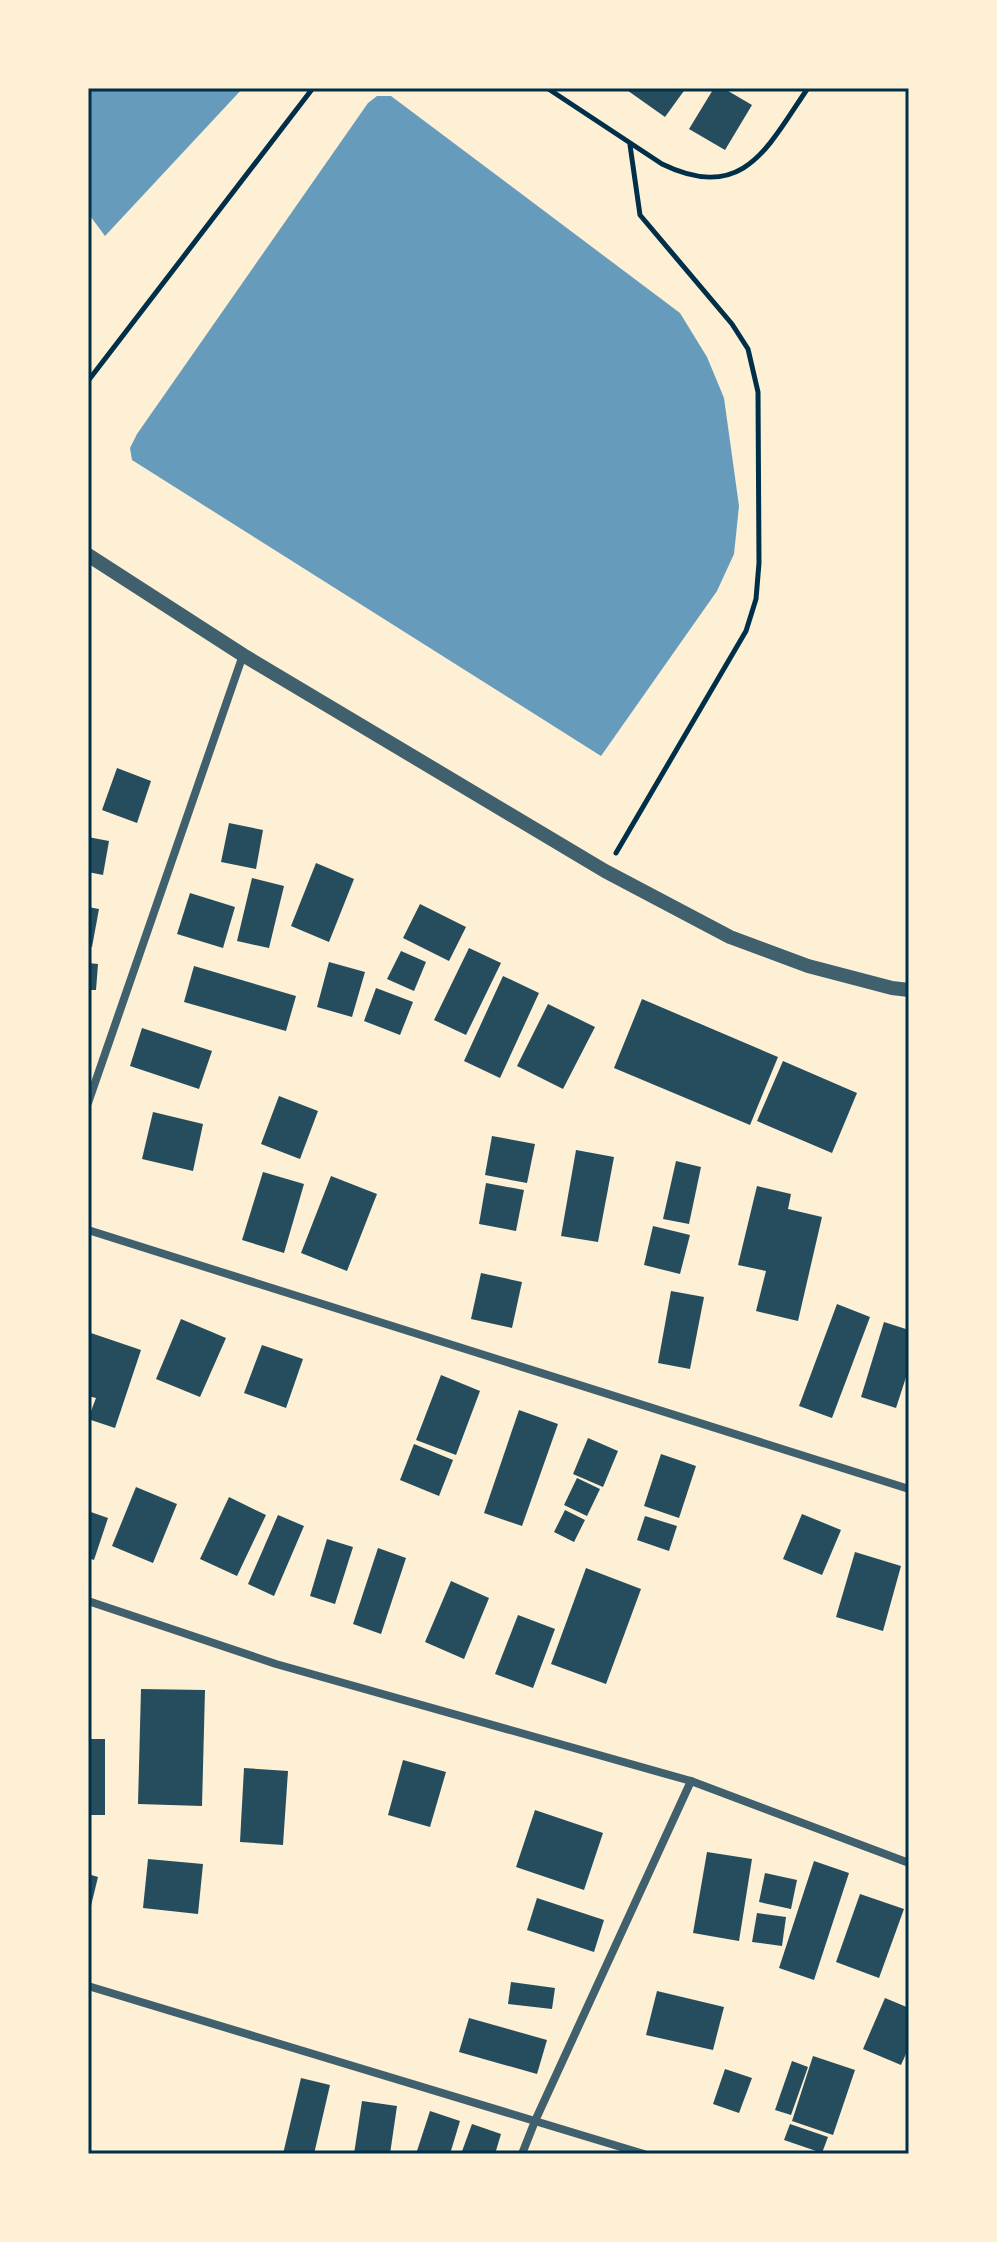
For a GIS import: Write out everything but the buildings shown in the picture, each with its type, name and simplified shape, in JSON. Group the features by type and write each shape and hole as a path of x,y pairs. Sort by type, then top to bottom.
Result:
{"street":[{"path":"88,555 243,655 605,871 730,937 808,966 909,990"},
{"path":"88,1103 243,655"},
{"path":"88,1230 909,1489"},
{"path":"88,1601 276,1664 691,1781 909,1863"},
{"path":"522,2154 691,1781"},
{"path":"88,1986 644,2154"}],"path":[{"path":"88,381 313,88"},
{"path":"547,88 630,145 682,174 706,178 745,168 761,156 808,88"},
{"path":"605,871 746,631 756,599 759,563 758,392 748,349 732,324 640,215 630,145"}],"water":[{"path":"88,88 243,88 105,236 88,213"},
{"path":"377,96 391,96 680,313 707,357 724,398 739,506 734,554 717,591 601,756 132,460 130,448 137,434 368,103"}]}
